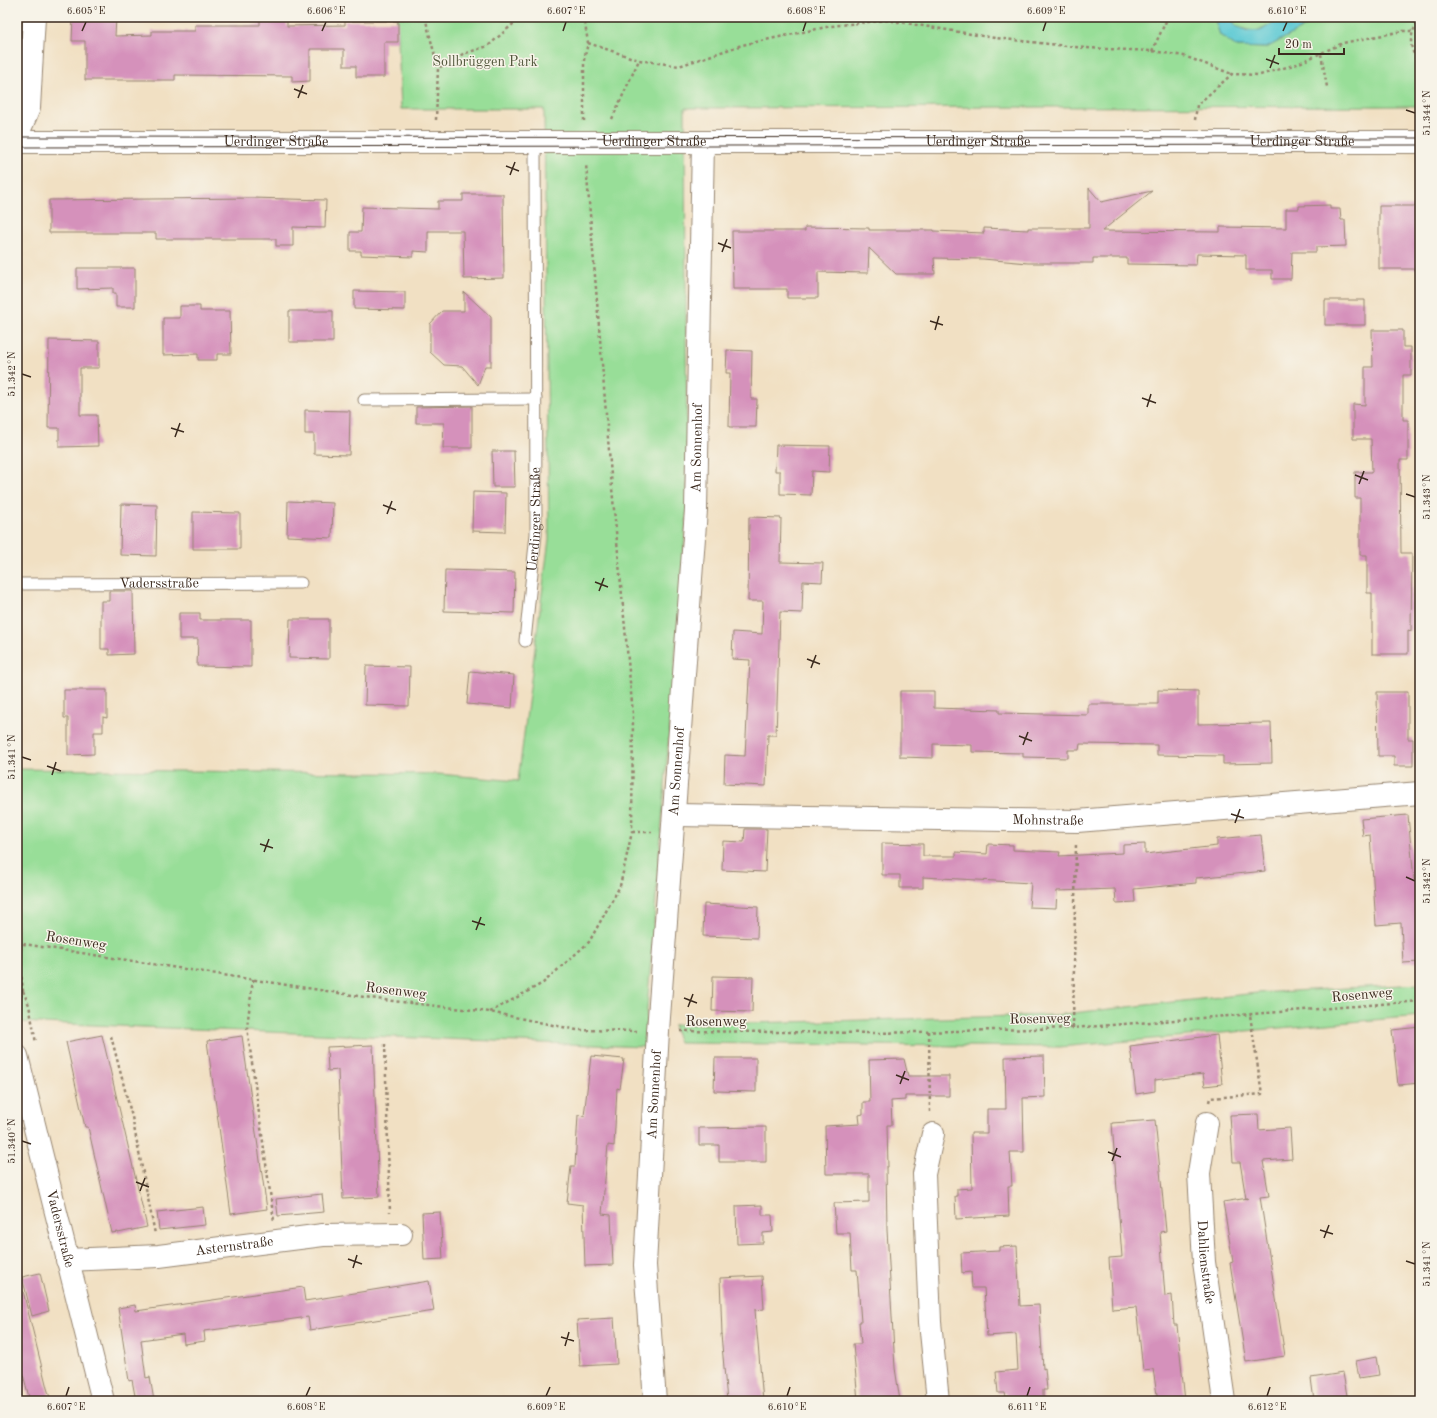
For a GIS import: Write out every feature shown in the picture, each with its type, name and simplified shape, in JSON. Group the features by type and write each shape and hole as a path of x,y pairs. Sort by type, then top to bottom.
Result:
{"street":[{"path":"17,136 28,108 34,17"},
{"name":"Uerdinger Straße","path":"17,142 1420,142"},
{"name":"Am Sonnenhof","path":"655,1401 645,1265 658,1031 675,815 696,510 703,142"},
{"name":"Mohnstraße","path":"675,815 1077,821 1420,793"},
{"name":"Vadersstraße","path":"17,1056 103,1401"},
{"name":"Dahlienstraße","path":"1208,1123 1199,1173 1199,1181 1204,1262 1224,1401"},
{"path":"933,1134 924,1174 930,1322 938,1401"},
{"name":"Asternstraße","path":"67,1260 159,1256 323,1235 396,1234"}],"lane":[{"name":"Uerdinger Straße","path":"525,641 536,534 535,141"},
{"path":"364,400 536,399"},
{"name":"Vadersstraße","path":"17,584 301,583"}],"path":[{"path":"425,17 438,68 435,141"},
{"path":"438,68 463,54 488,46 521,17"},
{"path":"490,1012 543,983 589,942 620,886 632,832 633,714 612,488 593,141 584,60 588,43 584,17"},
{"path":"1152,51 1168,17"},
{"path":"1420,17 1413,31 1410,47 1420,66"},
{"path":"588,43 640,60 679,66 742,45 831,26 887,20 995,38 1085,48 1152,51 1184,56 1232,74 1260,75 1297,64 1343,44 1403,31 1413,31"},
{"path":"1321,54 1327,87"},
{"path":"593,141 640,60"},
{"path":"1192,142 1198,105 1232,74"},
{"path":"1074,1028 1077,821"},
{"path":"17,935 23,992 17,1007"},
{"name":"Rosenweg","path":"17,943 384,1000 490,1012 577,1030 878,1033 1074,1028 1420,1001"},
{"path":"253,979 247,1027 277,1241"},
{"path":"1208,1123 1210,1098 1262,1094 1250,1015"},
{"path":"929,1031 930,1112 933,1134"},
{"path":"111,1036 132,1117 159,1256"},
{"path":"385,1044 396,1234"}],"green space":[{"path":"17,17 23,17 19,91 17,91"},
{"name":"Sollbrüggen Park","path":"397,17 1214,17 1220,35 1237,47 1266,48 1323,17 1420,17 1420,106 685,108 687,510 644,1047 17,1022 17,769 438,774 518,781 549,539 544,109 401,109"},
{"path":"1232,17 1283,17 1265,28 1256,31 1235,26"},
{"path":"1420,984 1420,1016 1059,1047 679,1043 673,1025 1054,1015 1257,993"}],"water":[{"path":"1214,17 1232,17 1235,26 1248,31 1260,31 1283,17 1323,17 1266,48 1237,47 1220,35"}],"building":[{"path":"73,17 116,17 115,36 152,35 152,31 195,31 195,25 260,25 260,17 287,17 287,26 345,25 345,21 398,21 398,42 384,42 384,77 356,77 356,66 344,66 344,49 310,49 310,81 292,82 292,76 175,75 175,80 85,80 85,41 72,41"},
{"path":"1089,188 1101,202 1152,191 1102,231 1220,232 1220,227 1286,228 1286,209 1299,209 1299,206 1330,205 1330,209 1340,209 1341,220 1345,220 1346,246 1316,247 1316,252 1292,252 1291,279 1272,279 1272,270 1246,270 1246,255 1197,254 1196,265 1127,264 1127,258 1093,258 1093,263 1028,263 983,259 934,258 935,274 896,274 869,248 868,273 818,272 818,298 787,298 787,289 733,289 732,231 805,231 805,227 869,228 869,230 934,230 984,233 984,228 1028,230 1028,228 1089,228"},
{"path":"463,194 503,194 504,278 464,279 463,231 428,231 428,252 413,251 413,257 361,255 361,251 350,251 350,232 361,232 362,207 438,209 438,201 463,201"},
{"path":"251,198 326,200 325,228 293,227 293,246 276,246 276,239 156,239 156,233 49,233 49,200"},
{"path":"1379,206 1417,206 1417,217 1420,217 1420,259 1417,259 1417,269 1379,269"},
{"path":"77,268 135,268 135,307 116,307 116,293 113,293 113,288 77,289"},
{"path":"354,291 405,292 405,310 354,309"},
{"path":"464,292 491,317 491,366 485,366 478,385 462,366 444,365 430,352 430,324 442,311 464,311"},
{"path":"1325,300 1365,300 1365,325 1325,325"},
{"path":"180,306 200,306 200,311 230,311 231,354 217,354 217,360 198,360 198,354 163,355 163,318 180,318"},
{"path":"289,311 333,311 333,342 289,342"},
{"path":"1372,330 1403,330 1403,347 1411,347 1411,375 1403,375 1403,420 1408,420 1408,460 1400,460 1401,553 1412,553 1411,631 1408,630 1408,654 1372,654 1372,593 1367,593 1367,555 1360,555 1360,498 1355,498 1355,472 1372,472 1371,439 1353,439 1353,404 1365,405 1365,367 1373,367"},
{"path":"49,340 99,341 99,368 80,368 80,415 97,415 98,446 59,447 59,428 48,428"},
{"path":"727,350 752,351 751,399 757,399 756,427 729,427 730,373 726,373"},
{"path":"472,406 472,448 443,448 444,423 416,423 416,407"},
{"path":"305,410 350,411 349,455 314,454 314,434 305,434"},
{"path":"776,445 830,446 829,472 812,471 811,495 780,494 780,471 775,471"},
{"path":"492,451 514,451 515,487 493,487"},
{"path":"473,492 506,493 505,532 472,531"},
{"path":"288,501 333,503 332,538 287,536"},
{"path":"121,504 157,505 156,556 120,555"},
{"path":"193,512 240,513 240,549 193,549"},
{"path":"749,517 781,518 780,562 823,563 822,582 803,581 802,613 780,612 776,735 768,735 766,786 724,784 725,755 745,756 750,660 732,659 733,632 762,634 763,601 748,601"},
{"path":"445,570 515,572 514,613 444,611"},
{"path":"109,591 133,591 134,654 109,655 109,649 101,649 101,601 109,601"},
{"path":"179,613 200,613 200,620 251,620 251,667 197,666 198,639 179,639"},
{"path":"290,619 329,619 329,659 289,658"},
{"path":"366,666 410,667 409,706 365,705"},
{"path":"470,671 514,675 512,708 467,704"},
{"path":"64,690 107,690 107,718 103,717 103,732 94,732 94,754 68,755 68,718 64,718"},
{"path":"1158,690 1198,691 1198,724 1271,723 1272,763 1223,764 1223,756 1157,755 1157,745 1080,744 1079,750 1068,750 1068,758 1023,757 1023,753 972,752 972,745 933,744 933,758 900,757 900,691 934,691 934,708 999,710 999,713 1088,715 1088,704 1158,704"},
{"path":"1377,692 1408,692 1408,739 1413,739 1413,766 1394,766 1394,756 1378,756"},
{"path":"1408,815 1414,880 1417,880 1420,962 1403,963 1401,923 1376,925 1370,835 1363,836 1361,819"},
{"path":"745,829 767,829 765,872 722,870 723,841 744,842"},
{"path":"1261,835 1265,871 1196,878 1196,883 1134,889 1135,902 1116,903 1115,889 1057,891 1056,908 1029,907 1031,883 923,877 923,888 900,888 900,875 882,875 882,843 923,844 923,856 956,856 956,852 987,854 988,844 1013,845 1013,850 1060,852 1059,856 1123,853 1123,845 1145,844 1145,854 1217,846 1217,839"},
{"path":"704,904 758,907 757,938 703,936"},
{"path":"713,976 753,977 752,1012 712,1011"},
{"path":"1420,1027 1420,1083 1398,1085 1392,1030"},
{"path":"102,1035 147,1227 118,1233 112,1233 88,1127 85,1127 66,1042"},
{"path":"1217,1035 1222,1084 1205,1086 1203,1074 1155,1080 1155,1091 1136,1094 1130,1046"},
{"path":"242,1036 267,1209 231,1214 207,1041"},
{"path":"373,1045 379,1197 343,1199 338,1070 328,1071 327,1047"},
{"path":"591,1056 624,1059 620,1089 617,1088 614,1146 608,1145 602,1214 611,1215 613,1265 585,1266 583,1205 567,1203 571,1166 575,1166 578,1115 584,1116"},
{"path":"1044,1056 1045,1097 1023,1098 1024,1152 1010,1152 1012,1186 1008,1186 1009,1216 956,1219 955,1196 957,1196 957,1189 972,1188 971,1133 987,1133 987,1109 1006,1109 1005,1057"},
{"path":"715,1058 756,1058 756,1092 714,1091"},
{"path":"904,1059 908,1076 949,1076 949,1096 905,1096 905,1100 891,1101 892,1125 887,1125 887,1230 895,1368 900,1401 858,1401 853,1344 861,1344 857,1270 852,1270 850,1233 836,1233 834,1203 869,1202 869,1174 826,1174 825,1126 860,1124 859,1115 863,1114 863,1102 870,1102 869,1060"},
{"path":"1258,1114 1259,1130 1290,1128 1292,1159 1263,1161 1269,1196 1260,1197 1285,1356 1246,1362 1230,1263 1233,1262 1223,1202 1246,1198 1240,1162 1233,1162 1230,1115"},
{"path":"1155,1120 1166,1231 1160,1232 1165,1296 1172,1295 1174,1325 1177,1325 1185,1401 1158,1401 1153,1369 1143,1370 1136,1307 1112,1309 1109,1258 1122,1257 1112,1123"},
{"path":"766,1127 766,1162 719,1162 719,1145 699,1145 699,1128"},
{"path":"322,1194 324,1212 278,1216 276,1199"},
{"path":"762,1205 762,1215 772,1215 773,1232 763,1233 763,1243 737,1244 736,1206"},
{"path":"203,1207 205,1225 159,1230 157,1212"},
{"path":"440,1212 443,1259 424,1260 422,1213"},
{"path":"1017,1246 1020,1306 1039,1305 1043,1369 1045,1368 1047,1390 1043,1390 1043,1401 1015,1401 1013,1396 1006,1397 1005,1393 998,1393 996,1372 1018,1370 1016,1334 987,1336 984,1288 972,1288 971,1272 962,1273 961,1253 999,1251 999,1247"},
{"path":"40,1273 49,1311 32,1316 22,1277"},
{"path":"762,1276 764,1309 755,1310 763,1401 727,1401 721,1334 720,1278"},
{"path":"429,1281 434,1311 310,1330 308,1317 204,1331 205,1341 184,1344 183,1334 141,1340 146,1378 150,1377 154,1401 136,1401 132,1380 129,1381 118,1308 135,1305 136,1311 303,1287 305,1301"},
{"path":"23,1291 51,1401 30,1401 20,1363 17,1364 17,1292"},
{"path":"614,1318 617,1364 580,1366 577,1320"},
{"path":"1376,1357 1379,1375 1359,1378 1356,1361"},
{"path":"1343,1373 1348,1401 1314,1401 1311,1378"}],"tram line":[{"path":"17,137 1420,138"},
{"path":"17,147 1420,145"}]}
